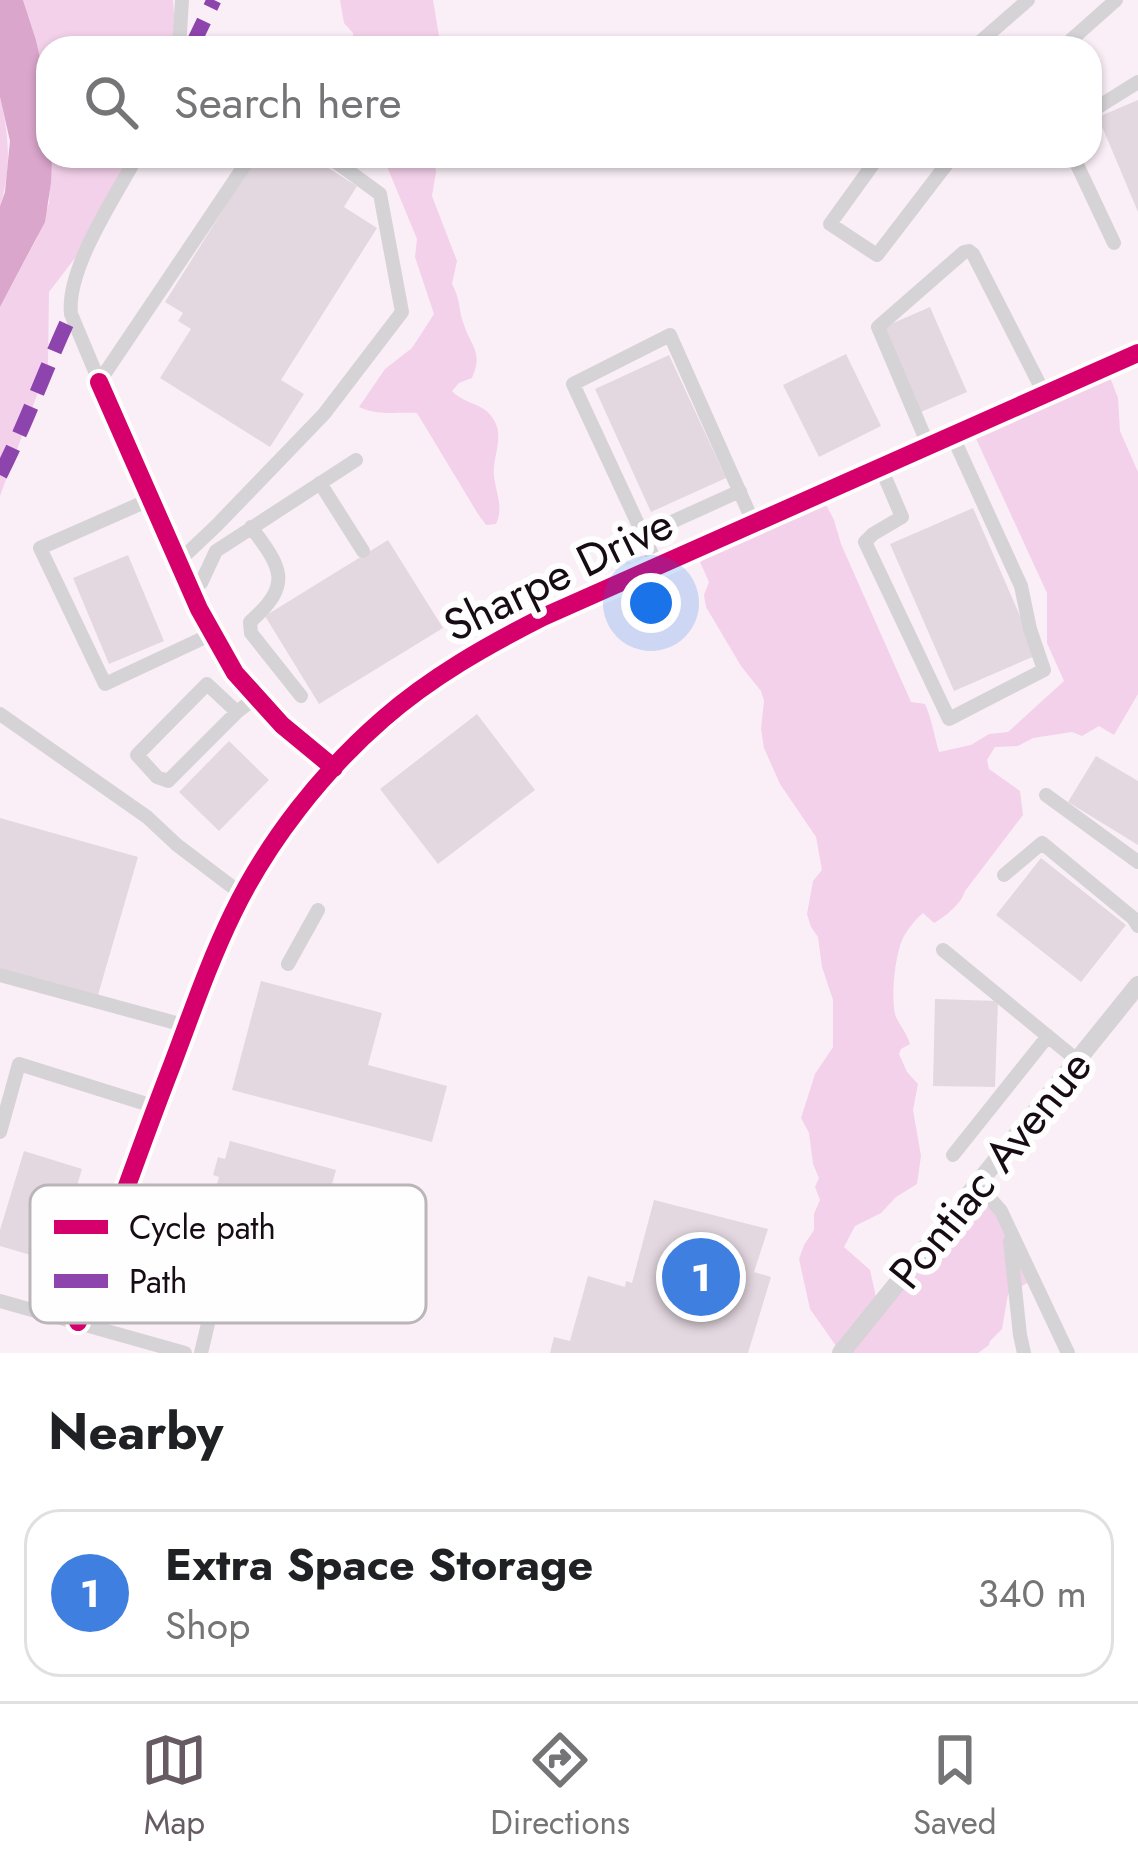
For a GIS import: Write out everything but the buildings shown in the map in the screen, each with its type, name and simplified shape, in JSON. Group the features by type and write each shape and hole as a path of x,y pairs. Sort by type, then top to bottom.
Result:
{"main road":[{"name":"Pontiac Avenue","path":"841,1353 1138,985"}],"street":[{"path":"180,36 182,0"},
{"path":"988,36 1028,0"},
{"path":"1076,36 1116,0"},
{"path":"1102,104 1138,82"},
{"path":"131,168 89,245 70,305 80,338 149,500 235,673 282,725 334,768"},
{"path":"99,382 242,168"},
{"path":"178,562 324,414 402,312 380,194 344,168"},
{"path":"870,168 830,224 877,256 943,168"},
{"path":"1079,168 1114,243"},
{"path":"928,447 878,327 964,252 973,254 1045,395"},
{"path":"658,568 573,384 670,335 754,524"},
{"name":"Sharpe Drive","path":"128,1185 219,943 243,895 293,817 334,768 400,704 464,658 543,617 1138,353"},
{"path":"881,468 902,517 866,542 949,718 1044,670 1021,586 953,436"},
{"path":"190,588 201,583 216,551 356,460"},
{"path":"320,483 363,551"},
{"path":"643,535 740,491"},
{"path":"149,500 40,548 105,684 212,634"},
{"path":"250,527 272,554 279,574 278,590 250,622 251,633 302,696"},
{"path":"237,712 207,684 136,755 157,777 168,781 255,698"},
{"path":"0,714 147,817 243,895"},
{"path":"1046,795 1138,862"},
{"path":"1004,875 1042,843 1138,926"},
{"path":"288,964 318,910"},
{"path":"943,950 1078,1061"},
{"path":"0,976 187,1026"},
{"path":"953,1155 1048,1036"},
{"path":"0,1132 19,1064 156,1107"},
{"path":"978,1184 1000,1211 1067,1351 1050,1353"},
{"path":"1010,1230 1024,1353"},
{"path":"0,1300 30,1308"},
{"path":"81,1323 185,1353"},
{"path":"201,1353 208,1323"}],"shaded area":[{"path":"0,0 23,0 36,40 36,168 52,168 51,183 45,222 0,307 0,206 10,141 0,97"},
{"path":"23,0 173,0 173,36 36,36 36,40"},
{"path":"340,0 433,0 439,36 353,36 344,23"},
{"path":"0,97 8,152 0,206"},
{"path":"51,168 122,168 75,258 49,292 48,365 0,496 0,307 37,238 49,203"},
{"path":"388,168 436,168 432,196 457,261 452,284 476,355 472,378 452,391 484,409 496,424 496,524 486,525 478,514 417,413 381,413 359,407 385,369 412,348 434,314 415,257 417,239"},
{"path":"1108,372 1118,398 1120,431 1138,472 1138,694 1114,735 1099,726 1082,736 1072,732 1033,738 1018,746 995,747 987,760 989,769 1020,791 1023,815 953,909 934,923 923,913 913,923 896,964 894,1009 910,1044 899,1054 918,1084 913,1110 921,1156 917,1184 881,1213 855,1226 844,1247 870,1270 878,1306 980,1190 1034,1279 1008,1294 1002,1329 978,1353 841,1353 810,1309 799,1259 814,1230 820,1200 809,1133 801,1118 815,1074 833,1047 833,1000 818,937 807,914 813,881 822,870 816,837 780,784 764,748 761,691 706,607 709,582 696,553 823,499 911,702 925,704 939,752 1008,732 1064,681 1047,643 1047,593 972,430"}],"marked path":[{"path":"197,36 214,0"},
{"path":"0,475 71,314"}],"cycle path":[{"path":"127,1185 233,913 298,809 383,719 460,663 543,617 1138,353"},
{"path":"99,382 199,609 235,673 282,725 334,768"}],"place":[{"name":"Extra Space Storage","path":"701,1277"}]}
